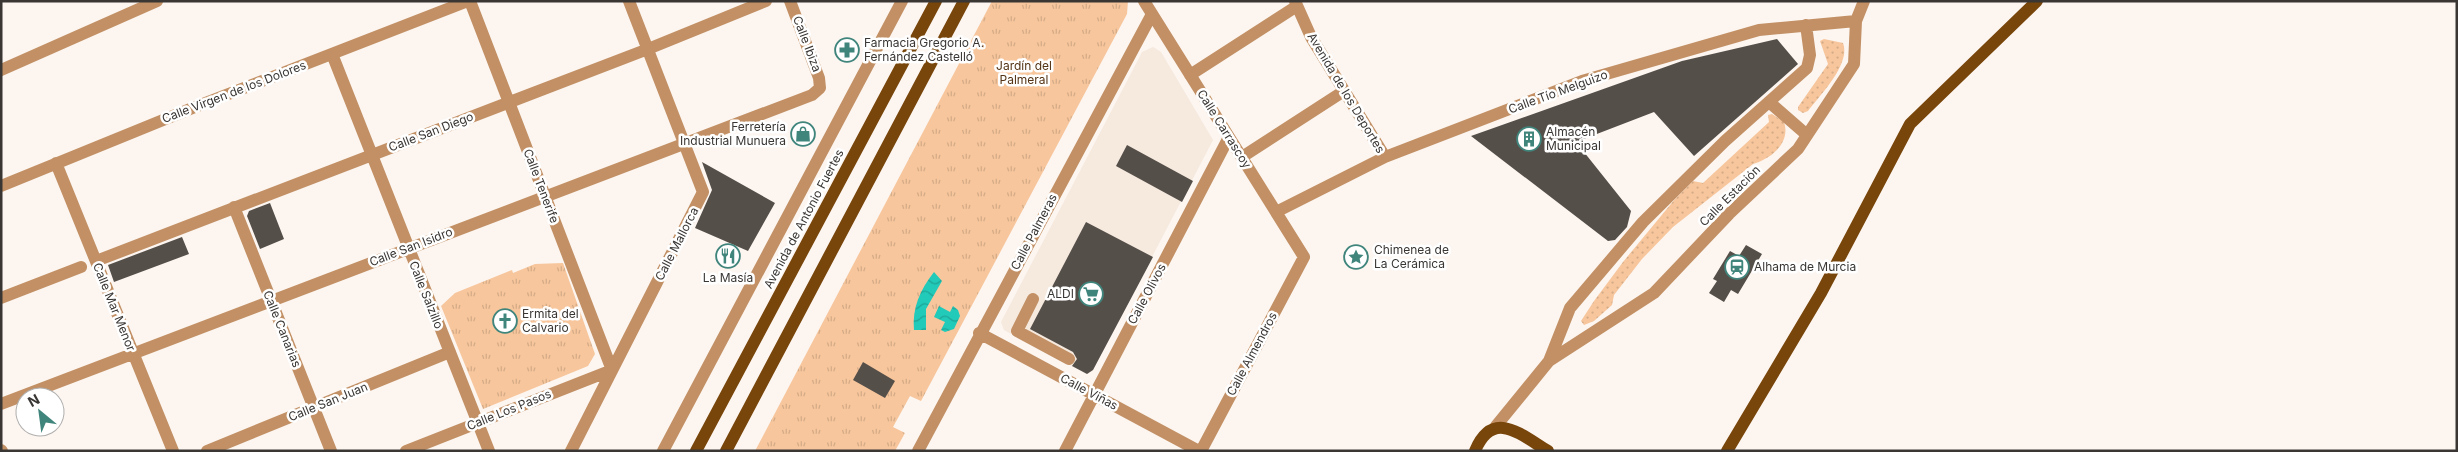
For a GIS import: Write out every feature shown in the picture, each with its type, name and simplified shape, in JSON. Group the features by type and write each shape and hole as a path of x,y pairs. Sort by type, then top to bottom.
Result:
{"main road":[{"name":"Avenida de Antonio Fuertes","path":"696,451 936,1"},
{"path":"726,451 964,1"},
{"path":"1727,451 1821,293 1910,124 2037,1"},
{"path":"1496,426 1506,427 1548,451"},
{"name":"Calle Estación","path":"1475,451 1487,433 1496,426"}],"street":[{"path":"1,70 157,1"},
{"name":"Calle Virgen de los Dolores","path":"1,186 469,1"},
{"name":"Calle Tenerife","path":"469,1 612,370"},
{"name":"Calle Mallorca","path":"571,451 703,192 629,1"},
{"name":"Calle San Diego","path":"96,261 648,49 766,1"},
{"name":"Calle Ibiza","path":"790,1 819,78 820,88"},
{"name":"Avenida de Antonio Fuertes","path":"663,451 902,1"},
{"name":"Calle Carrascoy","path":"1144,1 1304,257"},
{"name":"Calle Estación","path":"1549,361 1654,293 1730,214 1798,149 1854,64 1856,21 1864,1"},
{"path":"1190,75 1296,3"},
{"name":"Avenida de los Deportes","path":"1296,3 1311,37 1385,157"},
{"name":"Calle Palmeras","path":"918,451 979,333 1152,14"},
{"name":"Calle Tío Melguizo","path":"1276,212 1385,157 1582,81 1759,30 1856,21"},
{"name":"Calle Estación","path":"1496,426 1549,361 1570,308 1643,222 1725,141 1807,68 1810,55 1806,25"},
{"name":"Calle Salzillo","path":"332,54 489,451"},
{"name":"Calle San Isidro","path":"1,404 812,94 820,88"},
{"path":"1242,157 1344,91"},
{"path":"1769,102 1807,135"},
{"name":"Calle Olivos","path":"1064,451 1229,138"},
{"name":"Calle Mar Menor","path":"56,163 173,451"},
{"name":"Calle Canarias","path":"234,207 331,451"},
{"name":"Calle Almendros","path":"1200,451 1304,257"},
{"path":"2,300 81,267"},
{"path":"1033,299 1017,331 1069,359"},
{"name":"Calle Viñas","path":"979,333 1200,451"},
{"name":"Calle San Juan","path":"207,451 450,352"},
{"name":"Calle Los Pasos","path":"406,451 612,370"}],"shaded area":[{"path":"1153,47 1161,52 1213,140 1093,370 1087,374 1004,330 1001,322 1142,52"}],"green space":[{"name":"Jardín del Palmeral","path":"992,1 1128,1 1127,14 921,401 910,396 893,427 905,433 895,451 755,451"},
{"path":"1824,39 1843,43 1843,60 1833,79 1808,111 1803,113 1798,110 1798,107 1828,64 1820,41"},
{"path":"1772,114 1784,122 1785,137 1778,149 1760,162 1753,164 1673,227 1642,259 1614,295 1612,305 1594,321 1584,325 1581,321 1594,301 1623,262 1675,199 1693,181 1703,183 1769,122 1768,115"},
{"path":"563,263 595,354 588,366 483,409 441,306 455,293 512,270 513,273 535,264"}],"water":[{"path":"934,272 942,281 926,309 926,330 914,330 914,314 918,300"},
{"path":"939,306 950,312 953,306 958,310 960,316 954,329 945,332 941,330 945,322 934,317"}],"building":[{"name":"Almacén Municipal","path":"1777,39 1798,64 1694,156 1654,112 1576,142 1631,211 1627,227 1615,240 1608,241 1471,136 1682,61"},
{"path":"1127,145 1193,181 1182,202 1116,166"},
{"path":"702,162 775,203 748,251 695,228 712,190"},
{"path":"270,203 284,239 260,249 247,216 249,211"},
{"name":"ALDI","path":"1086,222 1153,257 1093,370 1087,374 1072,366 1077,359 1073,352 1030,329"},
{"path":"182,237 189,254 114,282 108,265"},
{"name":"Alhama de Murcia","path":"1746,245 1762,254 1738,294 1731,290 1724,302 1709,293 1717,281 1713,279 1730,251 1739,256"},
{"path":"863,362 895,381 885,398 853,380"}],"place":[{"name":"Farmacia Gregorio A. Fernández Castelló","path":"847,50"},
{"name":"Ferretería Industrial Munuera","path":"803,134"},
{"name":"Almacén Municipal","path":"1529,139"},
{"name":"La Masía","path":"728,256"},
{"name":"Chimenea de La Cerámica","path":"1356,257"},
{"name":"Alhama de Murcia","path":"1737,267"},
{"name":"ALDI","path":"1091,294"},
{"name":"Ermita del Calvario","path":"505,321"}]}
